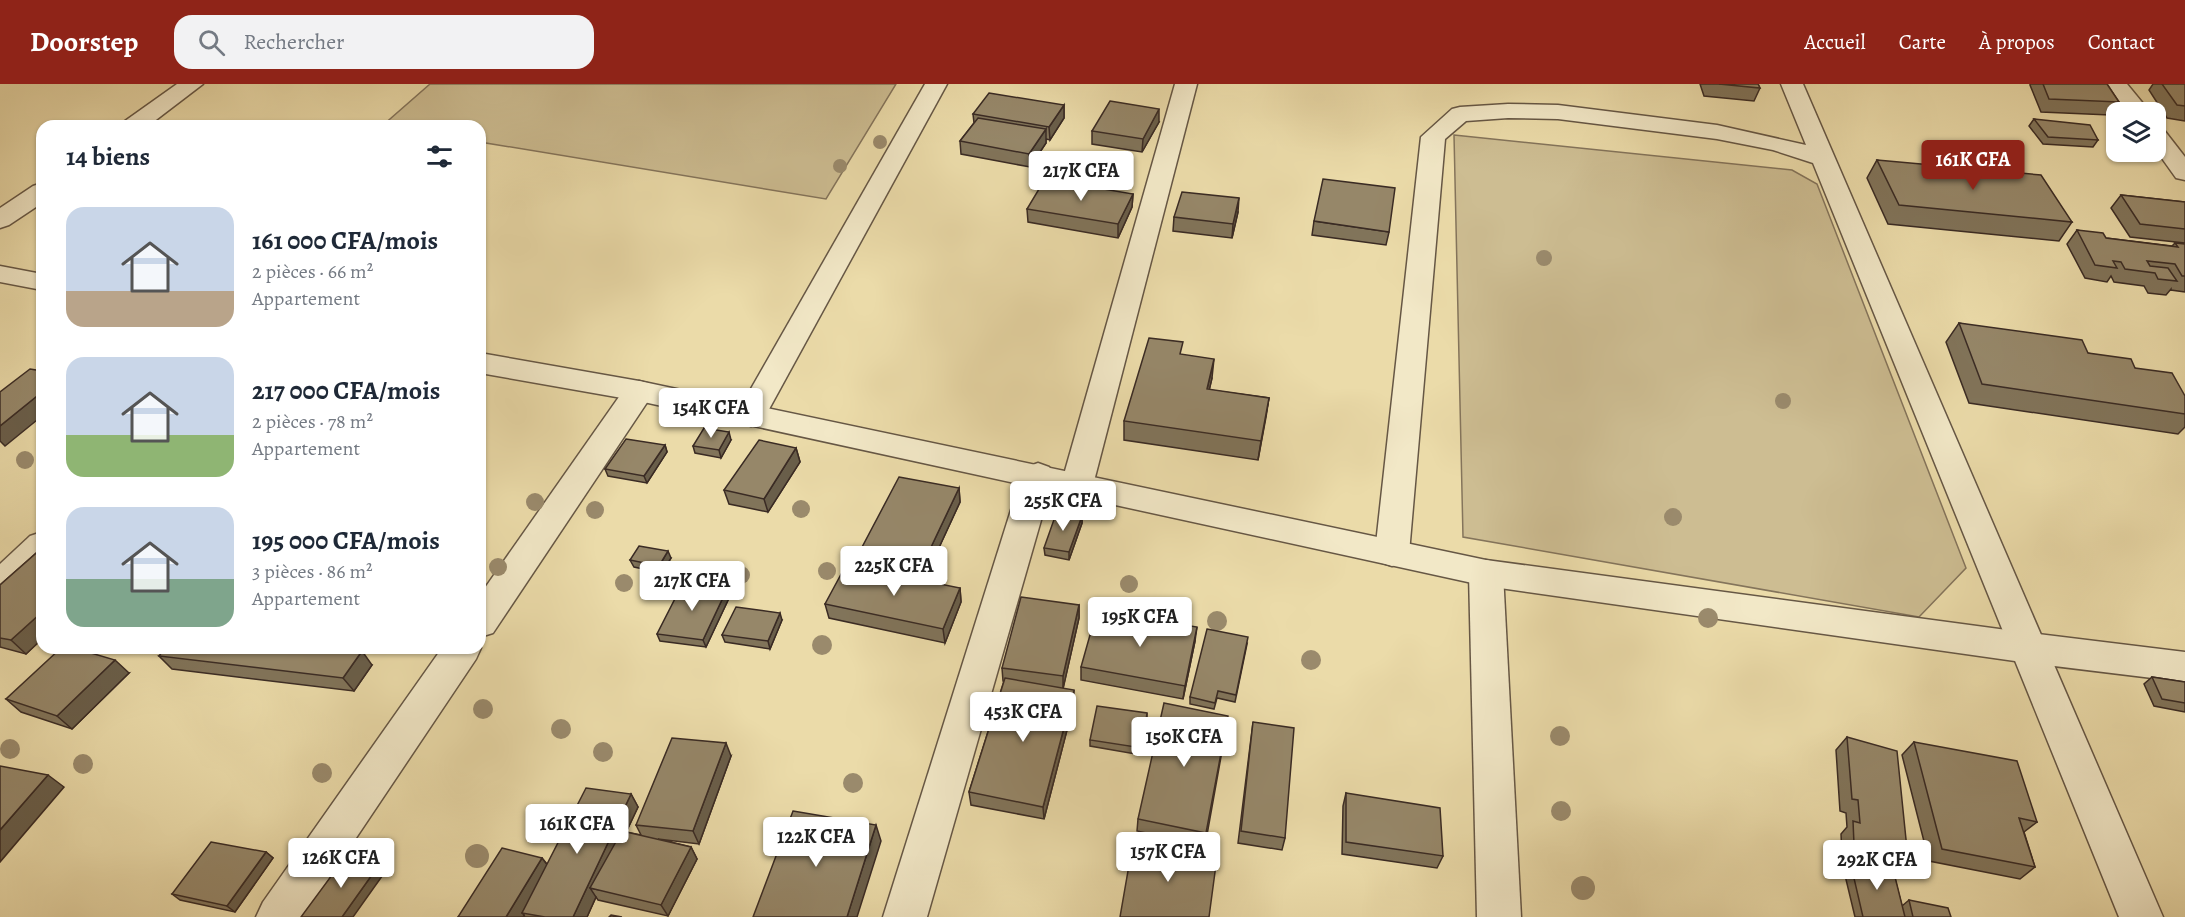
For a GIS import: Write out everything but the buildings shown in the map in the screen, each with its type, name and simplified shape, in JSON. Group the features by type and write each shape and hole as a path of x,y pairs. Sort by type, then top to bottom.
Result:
{"street":[{"path":"141,120 192,84"},
{"path":"751,415 936,84"},
{"path":"1077,485 1186,84"},
{"path":"1792,84 2141,917"},
{"path":"2115,84 2130,102"},
{"path":"1392,553 1433,137 1460,114 1508,111 1558,112 1717,132 1778,144 1823,158"},
{"path":"2166,148 2185,172"},
{"path":"0,220 36,194"},
{"path":"0,274 36,281"},
{"path":"486,364 639,391 1486,573 2028,648 2185,667"},
{"path":"486,614 639,391"},
{"path":"905,917 1038,475"},
{"path":"0,585 36,551"},
{"path":"1486,573 1499,917"},
{"path":"278,917 459,654"}],"shaded area":[{"path":"430,84 896,84 826,199 486,143 486,120 389,120"},
{"path":"1454,135 1792,170 1817,184 1966,568 1919,617 1463,537"}]}
